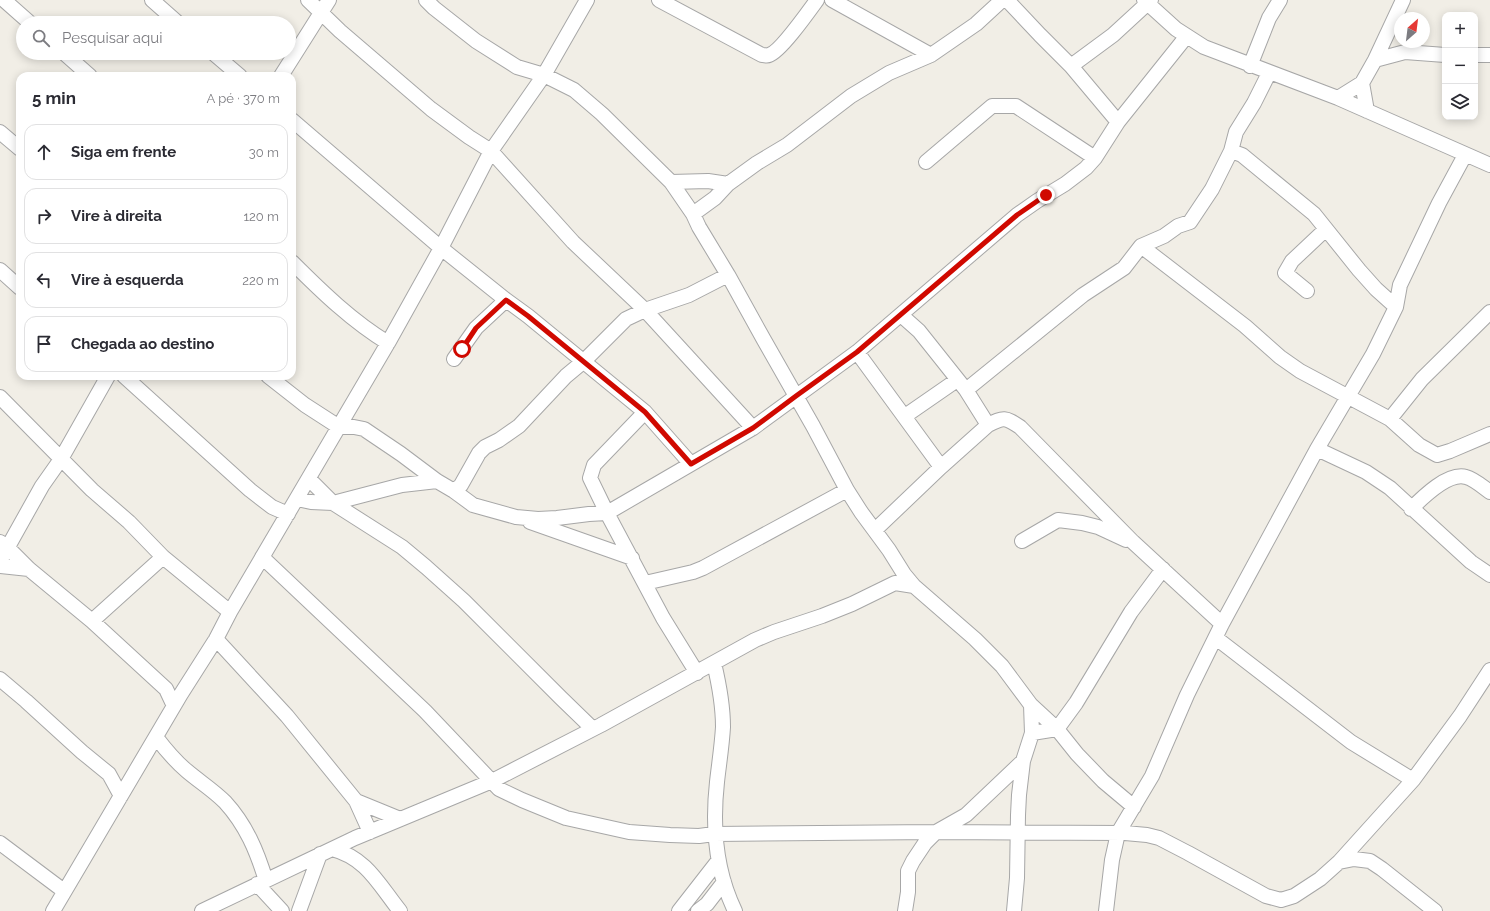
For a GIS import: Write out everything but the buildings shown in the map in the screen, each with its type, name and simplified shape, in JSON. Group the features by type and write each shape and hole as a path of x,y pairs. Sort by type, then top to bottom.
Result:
{"street":[{"path":"4,0 22,16"},
{"path":"152,0 170,16"},
{"path":"308,0 321,14 431,109 491,151 573,242 645,310 753,428"},
{"path":"296,53 329,0"},
{"path":"426,0 476,41 517,67 544,75 574,90 602,114 671,182 693,214 699,227 728,275 813,426 847,490 897,564 914,586 975,639 1002,666 1031,705 1057,729 1102,782 1134,807"},
{"path":"53,911 178,700 216,639 230,612 388,343 441,248 491,151 544,75 587,0"},
{"path":"659,0 762,55 770,55 778,49 817,0"},
{"path":"832,0 932,55"},
{"path":"693,214 715,198 728,184 757,163 787,145 831,110 889,73 932,55 976,24 1002,0"},
{"path":"1007,0 1070,66 1118,122"},
{"path":"1250,66 1269,18 1280,0"},
{"path":"1338,98 1362,83 1375,60 1403,0"},
{"path":"1070,66 1113,35 1148,1 1186,37 1214,52 1338,98 1490,165"},
{"path":"1390,28 1404,52"},
{"path":"516,517 557,518 607,513 753,428 857,352 1017,215 1065,184 1086,168 1095,158 1118,122 1186,37"},
{"path":"1375,60 1404,52 1442,55"},
{"path":"1478,55 1490,55"},
{"path":"72,60 85,72"},
{"path":"221,60 235,72"},
{"path":"284,72 291,60"},
{"path":"905,416 961,385 1083,295 1124,268 1142,246 1164,236 1178,226 1190,222 1212,189 1231,150 1236,132 1254,103 1269,72"},
{"path":"1362,83 1367,111"},
{"path":"926,162 992,106 1016,106 1095,158"},
{"path":"296,123 441,248 584,361 645,412 691,464"},
{"path":"0,132 16,146"},
{"path":"1231,150 1242,155 1314,214 1359,270 1376,289 1396,307"},
{"path":"1106,911 1112,860 1118,833 1152,776 1187,694 1222,624 1317,449 1372,354 1396,307 1400,285 1439,203 1465,155"},
{"path":"671,182 708,181 728,184"},
{"path":"1307,292 1285,273 1292,261 1326,228"},
{"path":"1142,246 1245,326 1280,357 1300,371 1390,419 1420,445 1437,455 1450,452 1490,434"},
{"path":"296,266 329,298 362,326 388,343"},
{"path":"0,270 16,284"},
{"path":"454,491 461,485 479,454 485,448 519,426 566,376 584,361 626,319 645,310 689,295 728,275"},
{"path":"454,360 476,328 506,300"},
{"path":"912,306 919,331"},
{"path":"1390,419 1422,379 1490,312"},
{"path":"901,315 919,331 961,385 988,425"},
{"path":"857,352 941,466"},
{"path":"0,561 4,544 61,459 106,380"},
{"path":"128,380 250,490 272,507 288,514"},
{"path":"273,380 305,405 339,427 354,427 364,430 401,454 437,481 473,505 516,517 632,558"},
{"path":"0,397 92,490 129,522 163,557 230,612"},
{"path":"645,412 594,466 590,478 607,513 664,618 697,673"},
{"path":"874,530 941,466 988,425 1001,418 1008,419 1020,427 1132,542 1222,624"},
{"path":"1317,449 1366,472 1390,488 1471,562 1490,575"},
{"path":"1412,509 1424,495 1449,479 1466,477 1490,492"},
{"path":"308,479 333,503 402,547 464,600 593,729"},
{"path":"296,500 333,503 402,486 437,481"},
{"path":"645,583 693,572 703,568 847,490"},
{"path":"1022,541 1058,520 1098,527 1132,542"},
{"path":"4,544 28,569 92,620 178,700"},
{"path":"92,620 163,557"},
{"path":"262,557 404,691 499,789 566,818 629,832 699,836 714,834 936,832 1118,833 1147,835 1159,838 1266,896 1281,900 1294,896 1320,879 1339,862 1413,780 1460,716 1490,670"},
{"path":"895,583 897,564"},
{"path":"0,566 28,569"},
{"path":"1032,733 1057,729 1076,703 1131,612 1163,569"},
{"path":"202,911 354,838 492,781 593,729 756,640 852,604 895,583 914,586"},
{"path":"1216,638 1351,742 1413,780"},
{"path":"216,639 287,716 356,801 370,832"},
{"path":"703,907 734,908 718,861 714,834 714,808 723,729 720,689 714,663"},
{"path":"0,679 82,752 110,774 121,796"},
{"path":"1014,911 1017,878 1019,794 1023,761 1032,733 1031,705"},
{"path":"156,737 180,765 214,792 246,830 258,855 261,882 282,911"},
{"path":"905,911 908,892 908,871 925,843 936,832 966,815 1023,761"},
{"path":"110,774 132,777"},
{"path":"356,801 400,819"},
{"path":"354,838 371,871 400,911"},
{"path":"0,843 64,891"},
{"path":"326,851 347,854 371,871"},
{"path":"299,911 326,851"},
{"path":"1339,862 1354,859 1370,861 1435,911"},
{"path":"679,911 718,861"},
{"path":"703,907 724,882"}],"route":[{"path":"462,349 476,328 506,300 528,316 645,412 691,464 753,428 857,352 1017,215 1046,195"}]}
